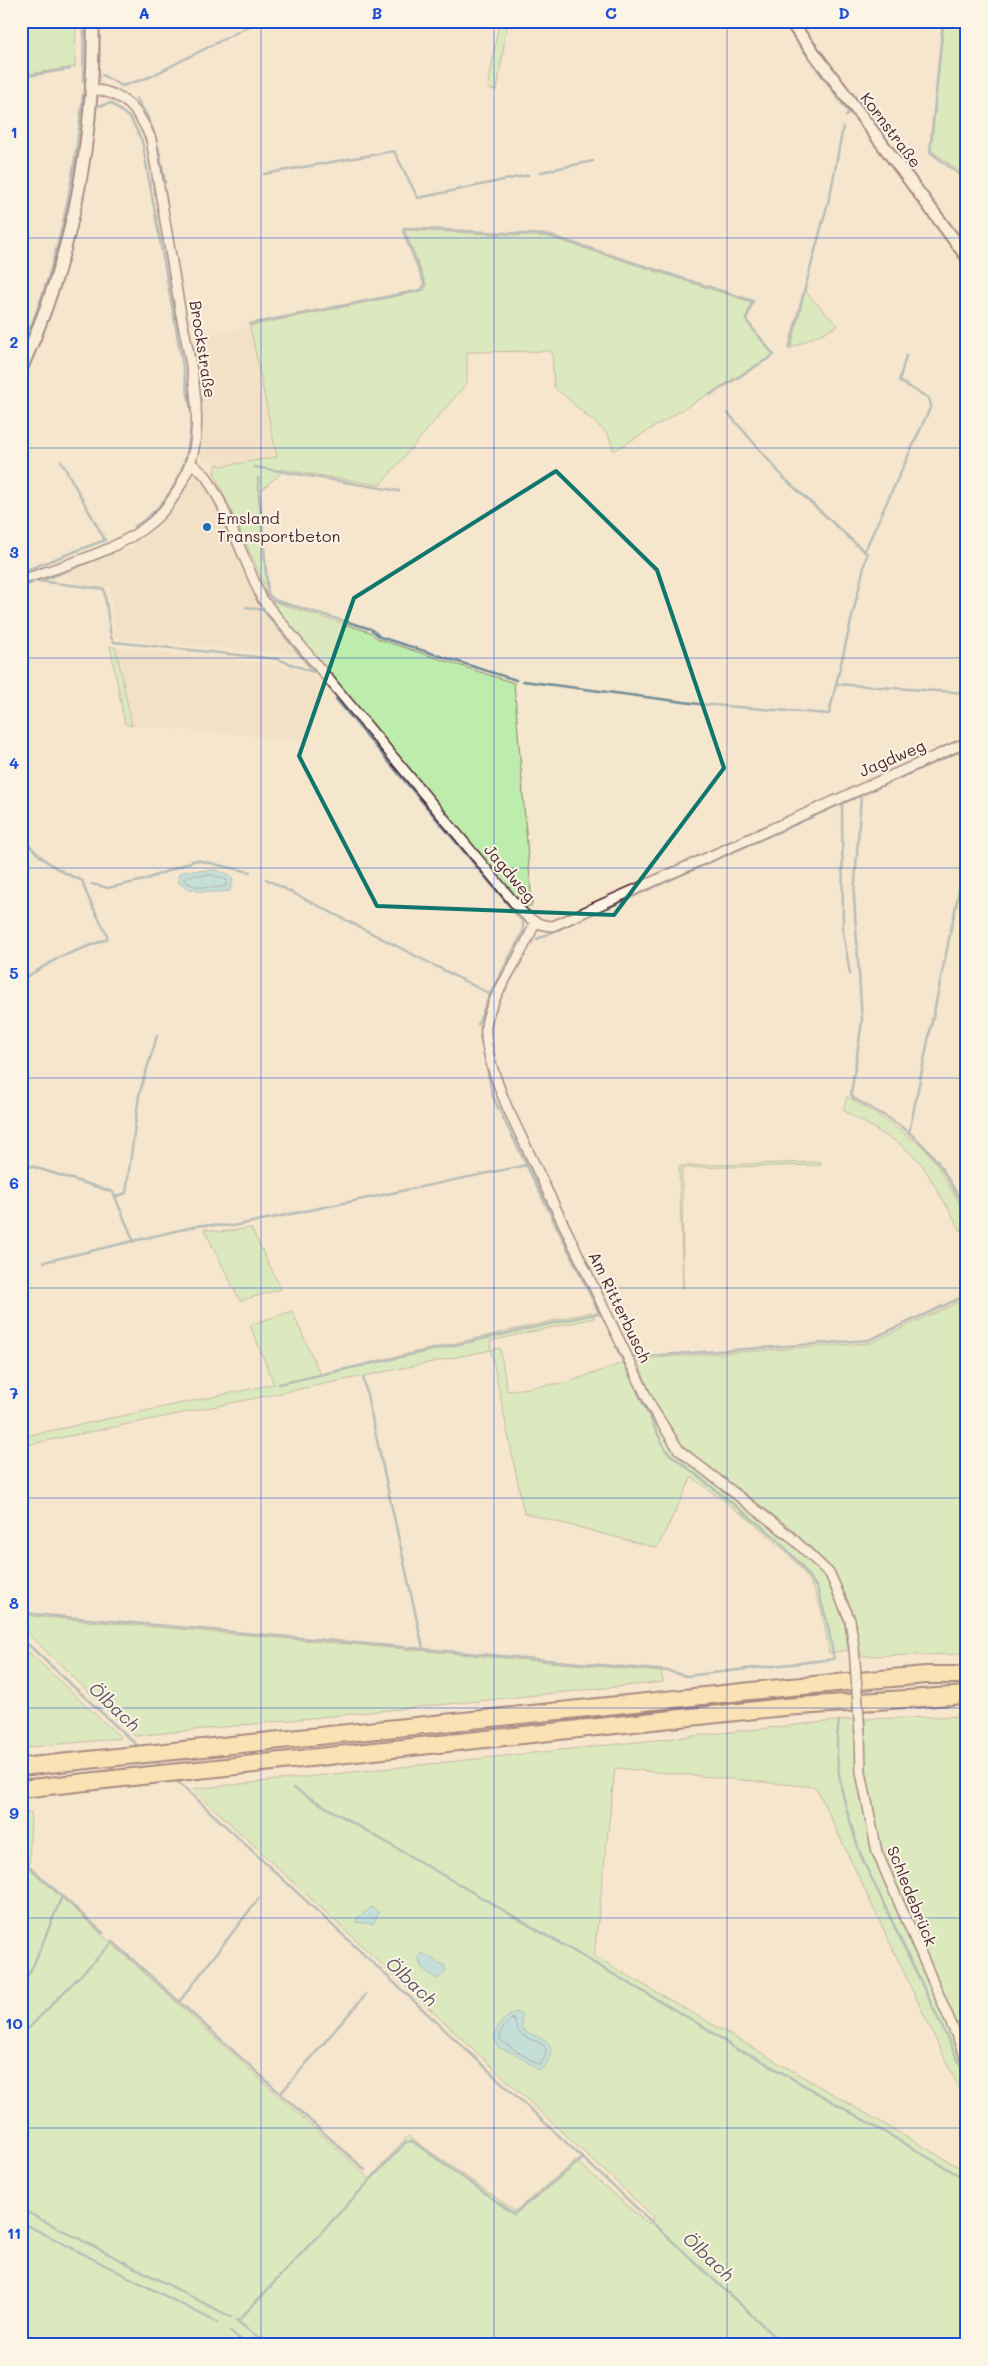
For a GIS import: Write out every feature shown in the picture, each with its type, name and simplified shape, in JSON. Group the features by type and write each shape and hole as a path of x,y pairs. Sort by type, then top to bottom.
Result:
{"highway":[{"path":"21,1768 780,1688 926,1675 967,1675"},
{"path":"21,1789 784,1707 967,1694"}],"street":[{"path":"21,369 60,271 72,224 85,155 92,89 93,21"},
{"name":"Kornstraße","path":"790,21 967,257"},
{"name":"Brockstraße","path":"21,580 126,541 168,506 191,463 195,442 196,398 151,139 142,118 129,104 113,93 92,89"},
{"name":"Jagdweg","path":"191,463 206,476 220,501 262,599 522,912 535,922 553,926 967,742"},
{"name":"Am Ritterbusch","path":"535,922 531,935 499,994 486,1027 497,1080 507,1107 652,1408 679,1450 790,1536 830,1574 850,1620 854,1647 860,1734"},
{"name":"Schledebrück","path":"860,1734 861,1772 877,1852 967,2060"}],"highlighted area":[{"path":"556,471 657,570 724,768 614,915 377,906 299,756 354,598"}],"shaded area":[{"name":"Emsland Transportbeton","path":"250,326 277,457 222,466 200,458 203,406 192,338"},
{"path":"195,475 206,484 217,506 262,612 297,654 116,638 110,588 73,582 66,573 130,548 155,528 173,510"},
{"path":"116,648 275,664 312,675 324,690 304,740 132,726"}],"green space":[{"path":"21,21 76,21 75,67 21,75"},
{"path":"499,21 518,21 507,26 497,90 488,89"},
{"path":"944,21 967,21 967,177 931,150"},
{"path":"405,230 549,237 751,302 745,320 773,355 614,451 608,434 554,387 552,351 467,352 467,383 380,485 280,469 280,474 258,493 267,590 214,473 217,464 222,466 277,457 250,326 426,289 426,284"},
{"path":"805,291 838,326 791,348"},
{"path":"271,601 370,632 378,639 514,683 532,905 525,908"},
{"path":"110,646 116,648 132,726 125,724"},
{"path":"847,1097 881,1117 923,1147 936,1163 967,1217 967,1241 922,1164 900,1144 843,1110"},
{"path":"821,1162 821,1165 682,1168 683,1289 679,1166"},
{"path":"251,1228 281,1289 240,1301 204,1229 221,1232"},
{"path":"967,1298 967,1654 860,1656 855,1618 834,1570 792,1529 684,1448 655,1405 637,1359 870,1343"},
{"path":"292,1311 320,1374 591,1312 594,1318 490,1341 491,1350 21,1446 21,1437 274,1384 250,1325"},
{"path":"500,1348 507,1391 568,1382 626,1362 648,1409 673,1449 787,1538 825,1576 844,1620 848,1650 829,1653 820,1605 804,1573 792,1558 760,1528 692,1477 657,1548 524,1513 491,1350"},
{"path":"21,1615 661,1672 663,1682 135,1736 21,1627"},
{"path":"21,1645 121,1738 21,1748"},
{"path":"967,1716 967,2105 816,1787 615,1768 594,1956 967,2172 967,2344 21,2345 21,1813 31,1812 29,1868 370,2179 408,2136 515,2211 576,2161 648,2224 654,2217 193,1789 854,1719 855,1734 865,1734 865,1719"}],"water":[{"path":"214,870 231,875 233,880 230,891 195,891 178,882 179,874 186,871"},
{"path":"372,1907 379,1913 373,1924 356,1922 357,1918"},
{"path":"421,1953 444,1965 446,1971 442,1976 436,1979 421,1967 418,1957"},
{"path":"515,2012 522,2015 522,2029 550,2045 551,2053 545,2067 538,2070 514,2053 499,2048 494,2041 500,2024"}],"waterway":[{"path":"83,81 84,21"},
{"path":"102,75 122,86 150,77 259,21"},
{"path":"782,21 849,113 846,116"},
{"path":"798,21 825,58"},
{"path":"943,21 930,152 967,180"},
{"path":"21,77 70,69"},
{"path":"21,349 45,288 55,256 75,160 83,95"},
{"path":"136,98 152,128 165,182"},
{"path":"99,106 111,103 131,119 142,141 191,411"},
{"path":"789,348 831,191 843,127"},
{"path":"882,135 946,220"},
{"path":"264,174 394,151 418,198 528,175"},
{"path":"541,172 593,161"},
{"path":"250,324 421,290 425,285 403,231 404,228 548,235 753,301 746,320 774,355 710,395"},
{"path":"865,550 931,406 929,398 899,381 906,356"},
{"path":"523,681 699,704 829,714 867,554 785,479 728,413"},
{"path":"134,527 159,507 176,482 187,454 191,422"},
{"path":"21,572 105,540 61,461"},
{"path":"255,467 399,491"},
{"path":"258,478 268,594 274,600 371,629 380,637 516,680"},
{"path":"44,580 112,553"},
{"path":"38,581 104,589 111,637 114,642 277,659 313,672"},
{"path":"21,588 32,583"},
{"path":"246,607 263,610 313,671"},
{"path":"836,684 967,693"},
{"path":"336,699 523,922 523,932 490,994 478,1024"},
{"path":"607,908 967,748"},
{"path":"861,795 854,897 862,1021 851,1094 853,1098 898,1125 930,1152 942,1168 967,1213"},
{"path":"842,804 843,932 850,974"},
{"path":"21,835 49,863 83,881"},
{"path":"909,1133 967,852"},
{"path":"92,884 108,888 144,880 196,860 250,872"},
{"path":"266,879 490,994"},
{"path":"21,980 60,957 107,939 107,935 86,892 83,881"},
{"path":"537,939 585,917"},
{"path":"480,1035 493,1097 600,1315"},
{"path":"115,1197 126,1193 139,1095 157,1036"},
{"path":"21,1163 113,1192 134,1242"},
{"path":"44,1262 201,1225 233,1226 527,1165"},
{"path":"634,1357 869,1340 967,1295"},
{"path":"279,1384 599,1313"},
{"path":"21,1613 668,1671 686,1676 834,1659 827,1621 817,1588 800,1564 775,1537 666,1451 616,1347"},
{"path":"363,1377 423,1648"},
{"name":"Ölbach","path":"21,1638 141,1749"},
{"path":"839,1721 837,1738 839,1772 846,1806 861,1856 967,2079"},
{"name":"Ölbach","path":"153,1759 162,1767"},
{"name":"Ölbach","path":"175,1779 784,2345"},
{"path":"293,1788 706,2028 737,2050 750,2054 967,2180"},
{"path":"21,1859 103,1933"},
{"path":"21,1988 35,1962 62,1896"},
{"path":"179,2002 259,1898"},
{"path":"112,1941 365,2170"},
{"path":"22,2035 113,1942"},
{"path":"281,2093 366,1994"},
{"path":"238,2321 406,2142 412,2141 514,2214 582,2159"},
{"path":"21,2209 231,2317"},
{"path":"21,2222 218,2323"},
{"path":"236,2320 268,2345"},
{"path":"230,2331 246,2345"}],"place":[{"name":"Emsland Transportbeton","path":"207,527"}]}
